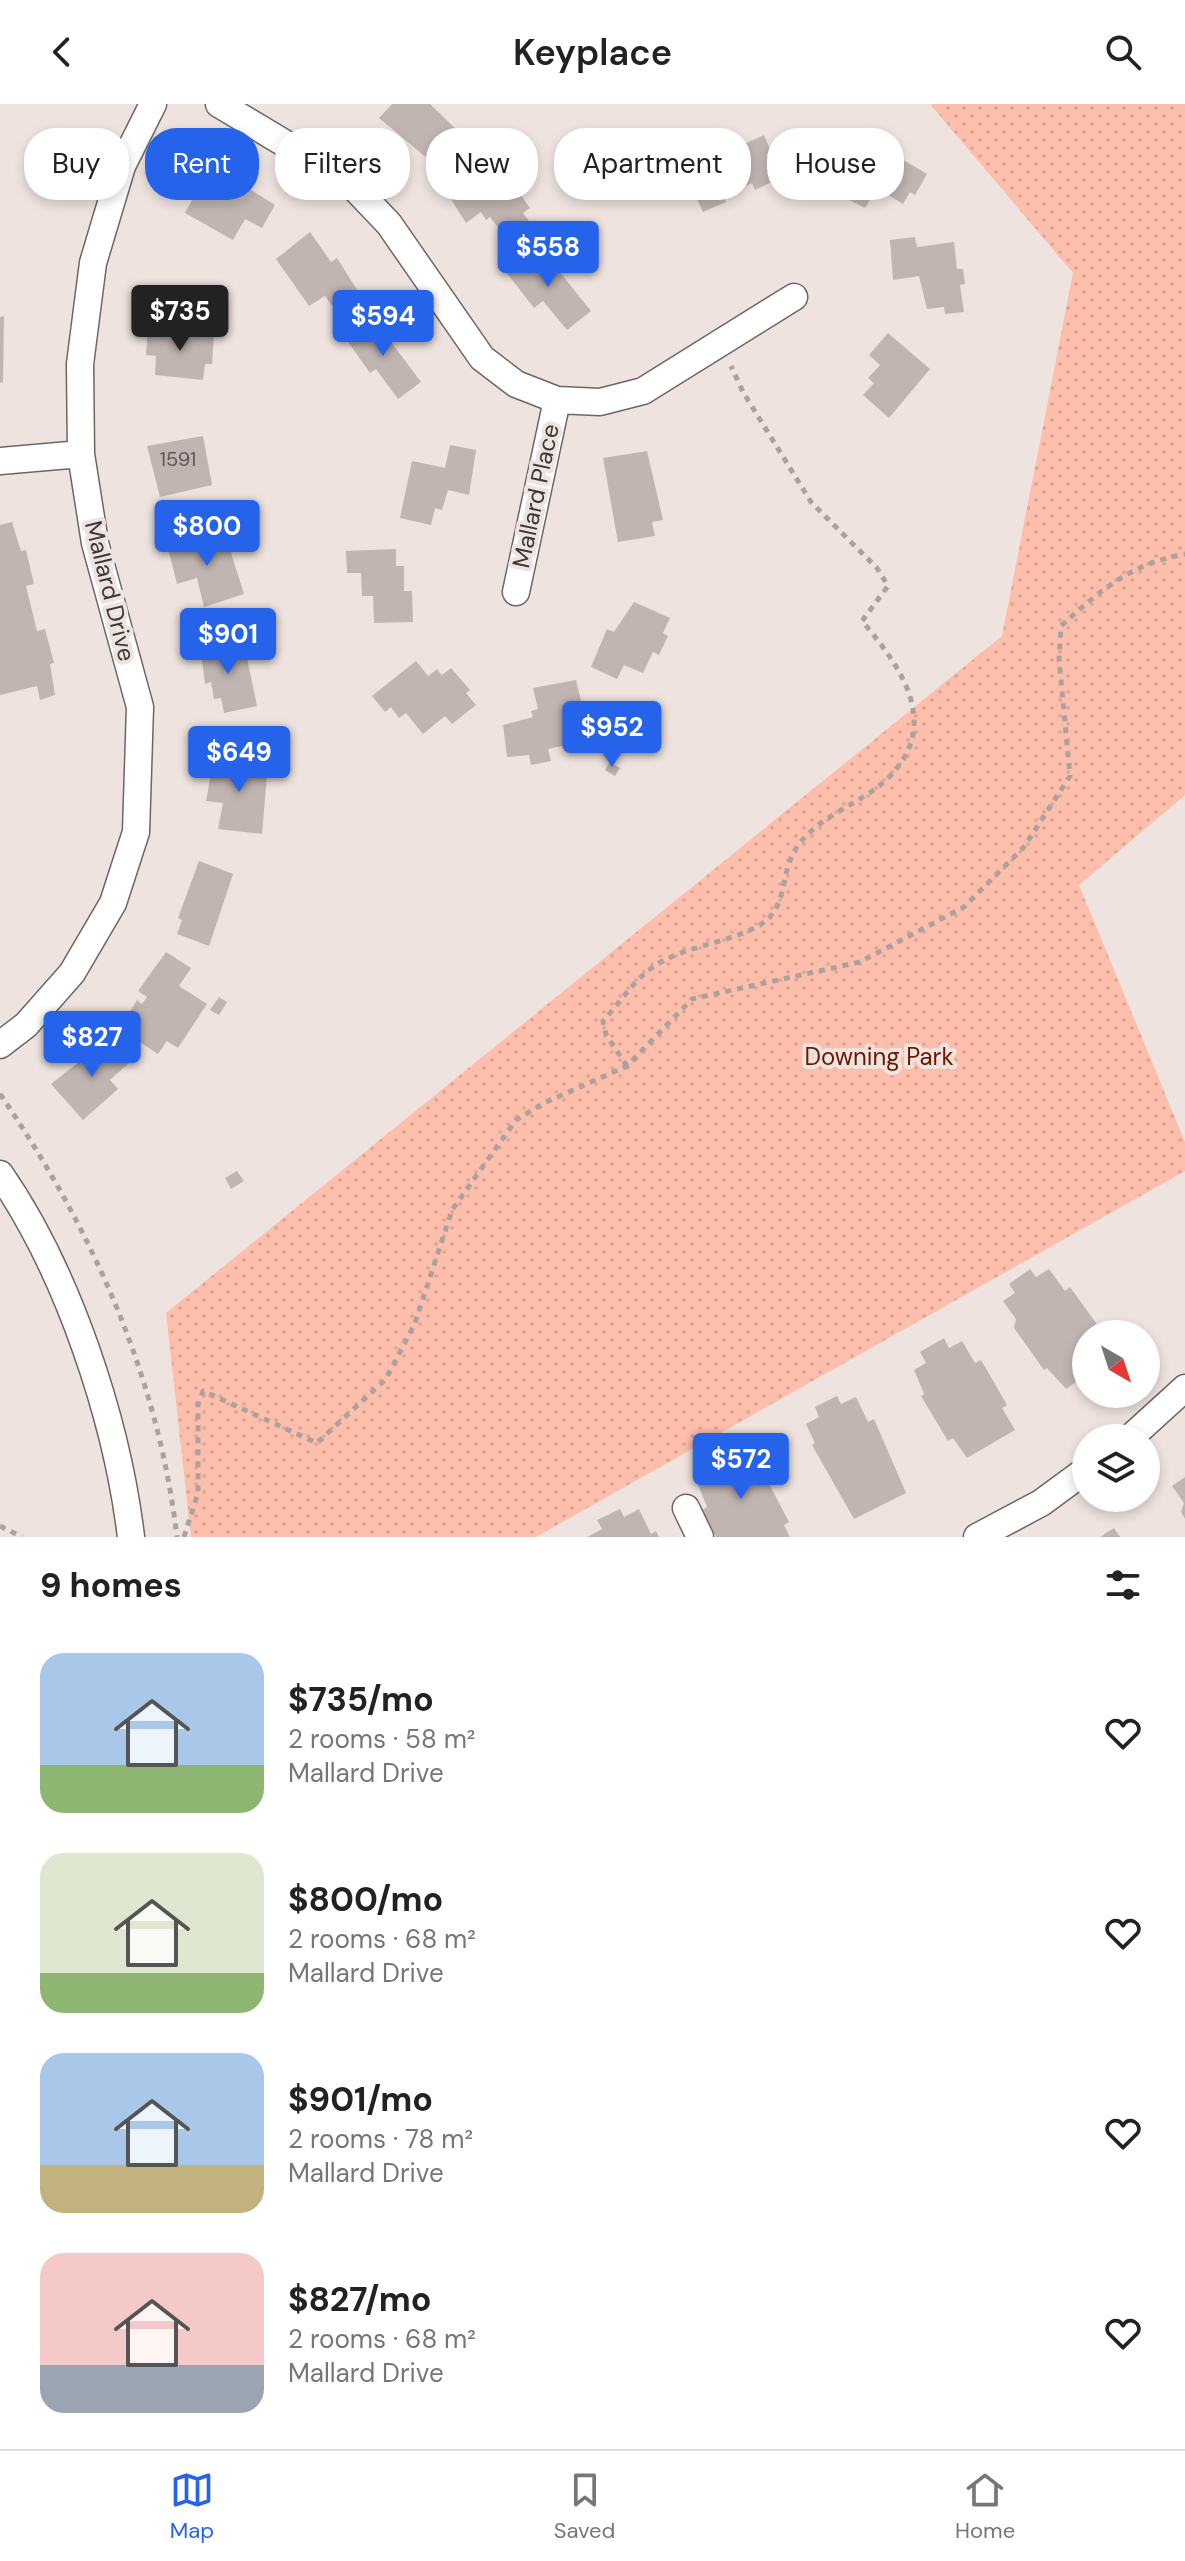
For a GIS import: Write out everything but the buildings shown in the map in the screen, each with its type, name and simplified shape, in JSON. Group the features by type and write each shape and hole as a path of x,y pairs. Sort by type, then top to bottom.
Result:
{"street":[{"name":"Mallard Drive","path":"0,1045 26,1025 72,973 113,903 136,832 140,707 95,543 81,454 80,364 93,263 122,166 153,104"},
{"path":"219,104 349,182 389,224 482,358 516,384 557,400 600,402 643,391 794,297"},
{"name":"Mallard Place","path":"516,592 557,400"},
{"path":"0,461 81,454"},
{"path":"0,1174 62,1289 101,1394 128,1505 131,1537"},
{"path":"1145,1424 1185,1388"},
{"path":"977,1537 1041,1503 1072,1480"},
{"path":"686,1508 700,1537"}],"path":[{"path":"627,1066 606,1035 603,1021 652,968 683,952 761,924 778,908 795,850 821,822 885,780 903,757 913,725 915,703 900,667 862,621 888,586 877,568 811,502 743,392 720,343"},
{"path":"184,1537 198,1493 198,1404 203,1391 317,1443 386,1379 415,1323 452,1210 493,1148 516,1120 544,1103 627,1066 692,999 860,962 964,907 1024,847 1070,776 1059,659 1061,626 1103,588 1146,562 1185,554"},
{"path":"0,1094 70,1205 101,1264 137,1360 160,1445 177,1537"},
{"path":"0,1526 22,1537"}],"green space":[{"name":"Downing Park","path":"930,104 1185,104 1185,795 1079,885 1185,1142 1185,1171 536,1537 191,1537 166,1313 1002,636 1073,273"}]}
